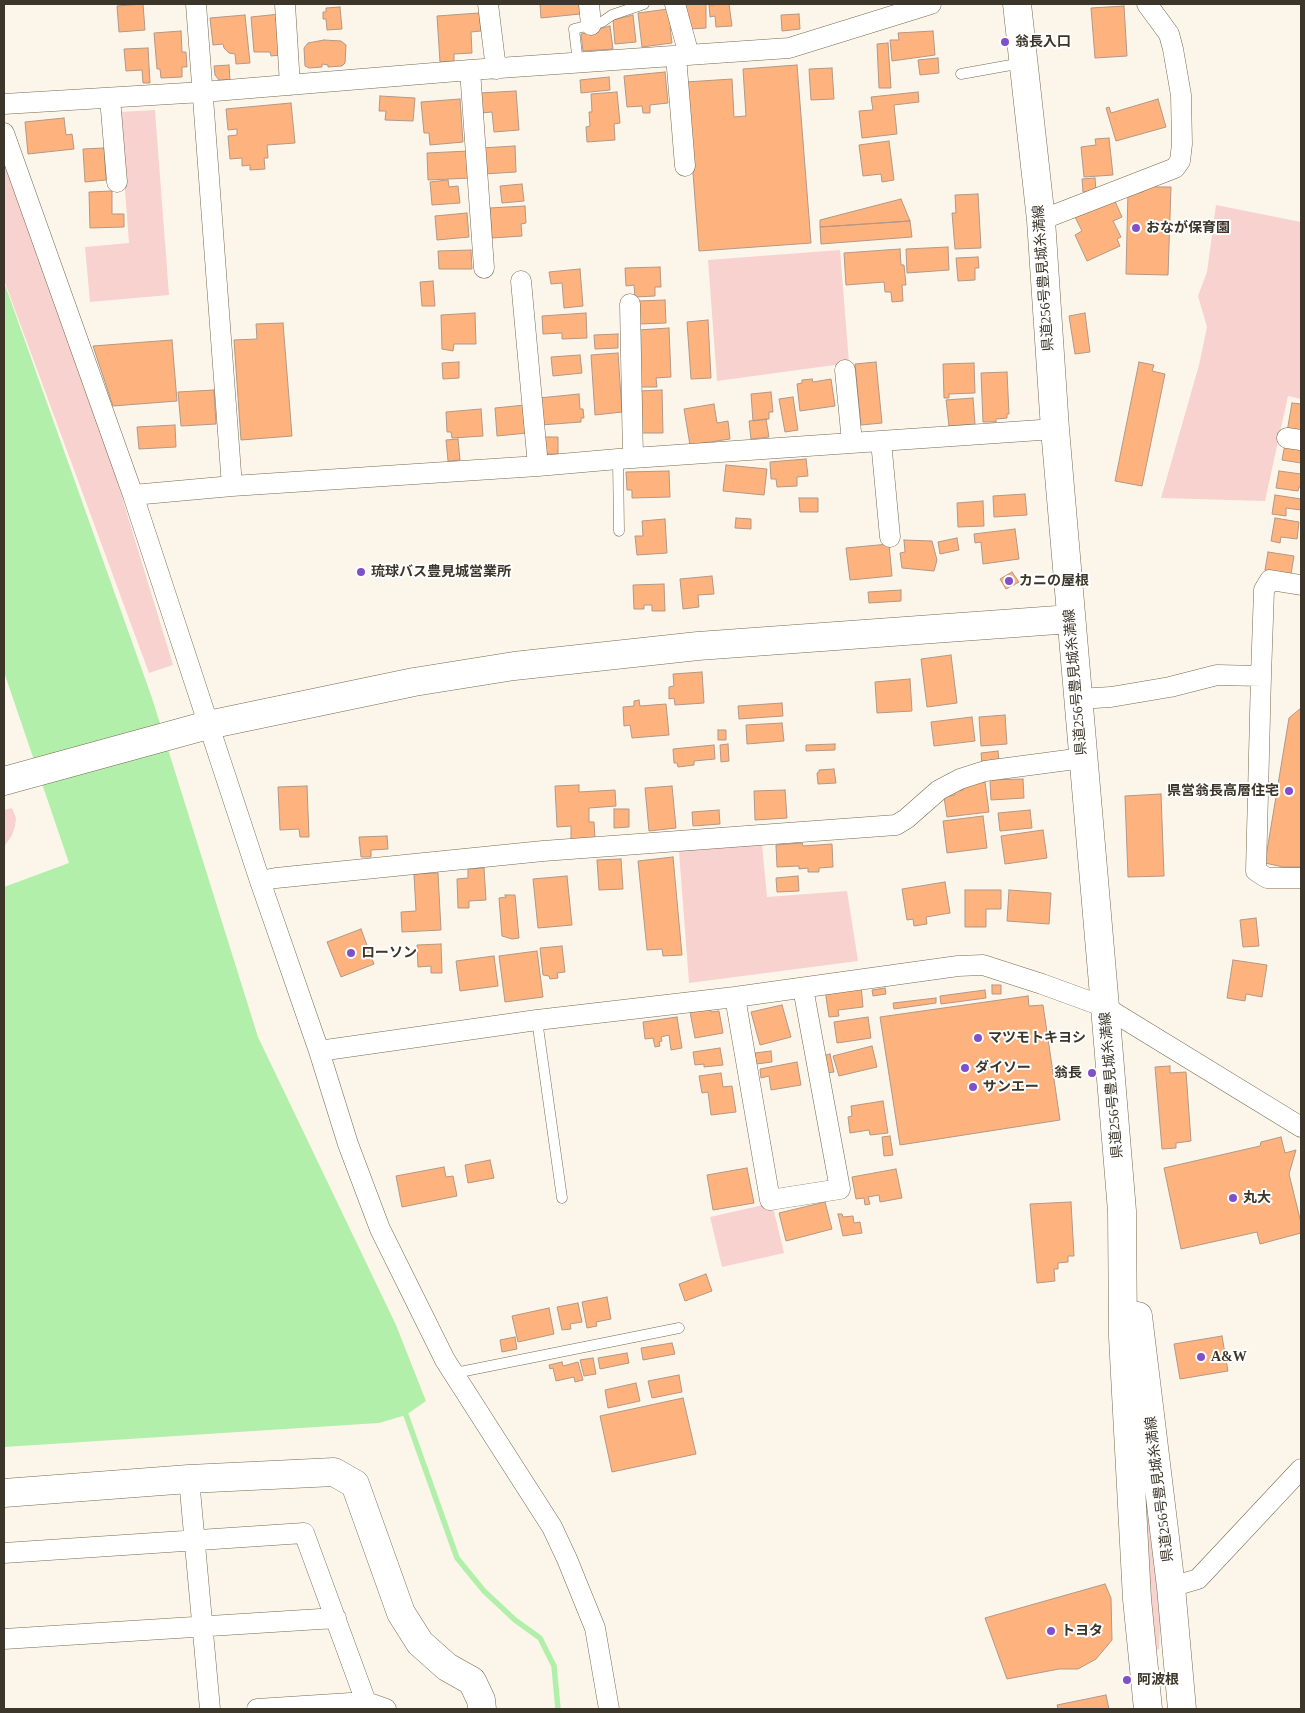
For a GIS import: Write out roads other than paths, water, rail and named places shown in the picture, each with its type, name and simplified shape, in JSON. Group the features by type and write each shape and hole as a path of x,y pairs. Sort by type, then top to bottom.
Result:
{"main road":[{"name":"県道256号豊見城糸満線","path":"1017,4 1041,220 1055,429 1122,1211 1142,1338 1171,1586 1182,1709"},
{"path":"14,778 208,724 414,682 514,666 698,646 1071,619"},
{"name":"県道256号豊見城糸満線","path":"1122,1211 1123,1337 1138,1599 1148,1709"},
{"path":"4,1493 189,1479 334,1472 356,1484 401,1613 420,1643 447,1667 472,1682 481,1700 482,1709"}],"street":[{"path":"196,4 232,486"},
{"path":"285,4 290,85"},
{"path":"488,4 496,69"},
{"path":"589,4 591,25"},
{"path":"675,4 682,55 685,166"},
{"path":"4,104 203,92 470,70 789,48 931,4"},
{"path":"1041,220 1175,168 1180,162 1182,144 1181,95 1169,34 1147,4"},
{"path":"470,70 484,268"},
{"path":"110,98 117,182"},
{"path":"4,133 133,495 260,881 319,1051 348,1144 380,1229 445,1360 552,1527 568,1559 595,1628 610,1709"},
{"path":"521,281 538,466"},
{"path":"626,458 630,304"},
{"path":"845,370 852,442"},
{"path":"133,495 232,486 1055,429"},
{"path":"881,440 890,537"},
{"path":"1301,580 1270,580 1264,590 1256,871 1267,878 1301,878"},
{"path":"1078,699 1111,697 1170,688 1217,675 1261,676"},
{"path":"260,881 543,851 896,825 906,819 939,790 960,779 985,771 1083,758"},
{"path":"319,1051 537,1020 735,997 958,966 983,965 1105,1007 1301,1127"},
{"path":"735,997 770,1200 840,1189 803,988"},
{"path":"1171,1586 1198,1579 1301,1469"},
{"path":"189,1479 210,1709"},
{"path":"4,1553 304,1533 366,1702"},
{"path":"4,1640 336,1618"},
{"path":"257,1709 366,1702 386,1709"}],"lane":[{"path":"578,63 574,29 602,22 612,15 644,4"},
{"path":"961,74 1023,63"},
{"path":"619,531 626,458"},
{"path":"537,1020 562,1198"},
{"path":"455,1373 679,1328"}],"waterway":[{"path":"406,1415 457,1558 484,1591 515,1620 540,1638 554,1666 558,1709"}],"place":[{"name":"翁長入口","path":"1005,42"},
{"name":"おなが保育園","path":"1136,228"},
{"name":"琉球バス豊見城営業所","path":"361,572"},
{"name":"カニの屋根","path":"1009,581"},
{"name":"県営翁長高層住宅","path":"1289,791"},
{"name":"ローソン","path":"351,953"},
{"name":"マツモトキヨシ","path":"978,1038"},
{"name":"ダイソー","path":"965,1068"},
{"name":"翁長","path":"1092,1073"},
{"name":"サンエー","path":"973,1087"},
{"name":"丸大","path":"1233,1198"},
{"name":"A&W","path":"1201,1357"},
{"name":"トヨタ","path":"1051,1631"},
{"name":"阿波根","path":"1127,1680"}]}
